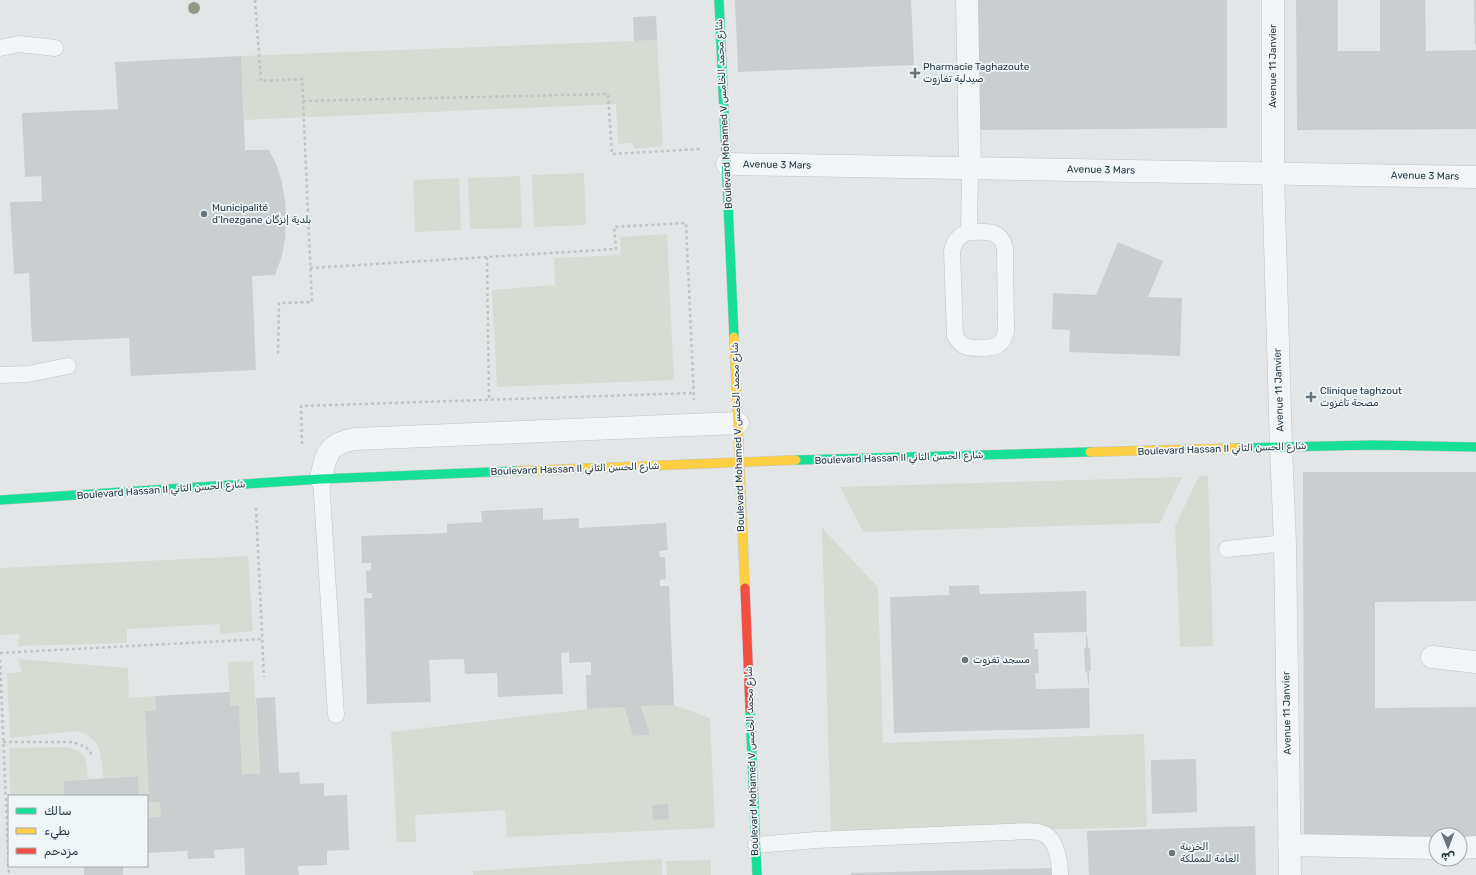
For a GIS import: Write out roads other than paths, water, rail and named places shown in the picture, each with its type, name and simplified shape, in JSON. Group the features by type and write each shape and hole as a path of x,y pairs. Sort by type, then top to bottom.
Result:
{"street":[{"name":"Boulevard Mohamed V شارع محمد الخامس","path":"719,0 757,875"},
{"path":"967,0 970,168"},
{"name":"Avenue 11 Janvier","path":"1273,0 1273,173 1280,447 1285,543 1290,875"},
{"name":"Avenue 3 Mars","path":"726,156 970,168 1476,177"},
{"path":"321,480 324,461 330,448 341,441 355,439 738,424"},
{"name":"Boulevard Hassan II شارع الحسن الثاني","path":"0,500 321,480 739,462 1373,445 1476,447"},
{"path":"1432,657 1476,662"},
{"path":"1289,845 1428,848"}],"lane":[{"path":"0,48 19,44 55,48"},
{"path":"969,232 970,168"},
{"path":"969,232 990,232 995,234 1004,242 1006,331 1002,341 992,348 969,348 958,342 955,336 952,251 957,238 962,234 969,232"},
{"path":"0,375 28,374 68,366"},
{"path":"321,480 336,715"},
{"path":"1227,549 1285,543"},
{"path":"756,845 816,840 1037,832 1046,834 1051,840 1060,860 1060,875"}],"place":[{"name":"Pharmacie Taghazoute صيدلية تغازوت","path":"915,73"},
{"name":"Municipalité d'Inezgane بلدية إنزگان","path":"204,214"},
{"name":"Clinique taghzout مصحة تاغزوت","path":"1311,397"},
{"name":"مسجد تغزوت","path":"965,660"},
{"name":"الخزينة العامة للمملكة","path":"1172,853"}]}
